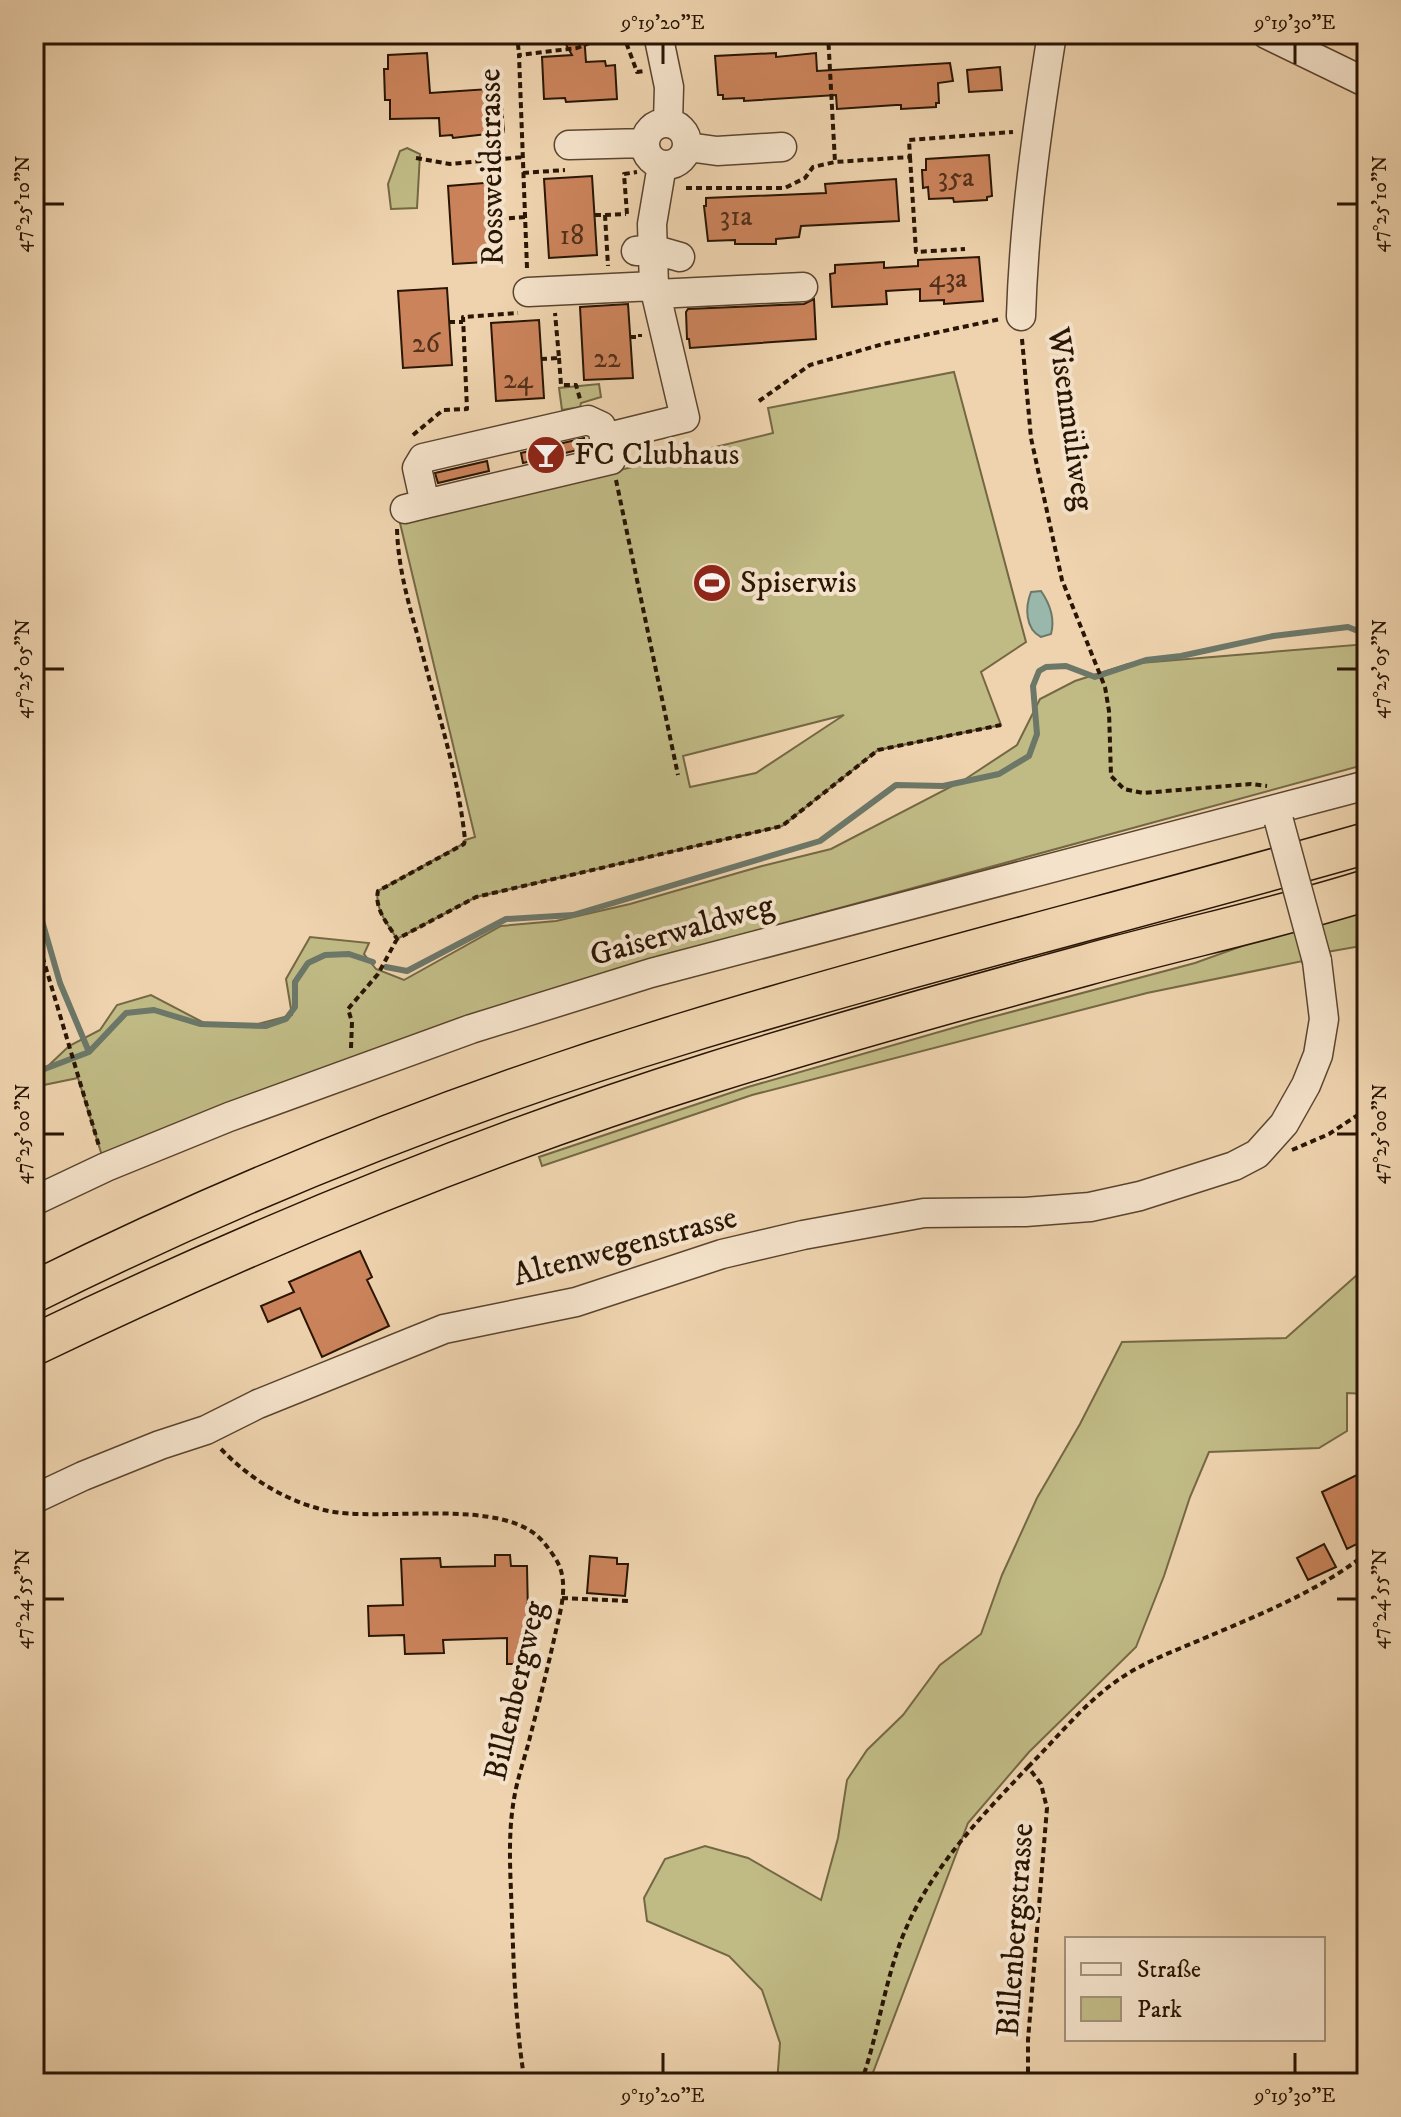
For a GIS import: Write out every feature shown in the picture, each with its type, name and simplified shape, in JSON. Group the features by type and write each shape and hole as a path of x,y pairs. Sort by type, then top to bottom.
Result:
{"highway":[{"path":"34,1292 175,1225 271,1184 374,1142 578,1068 845,986 1367,843"},
{"path":"34,1345 307,1220 601,1109 824,1039 1367,890"}],"street":[{"name":"Wisenmüliweg","path":"1021,316 1023,255 1036,130 1052,34"},
{"path":"1266,34 1367,83"},
{"path":"668,122 670,37"},
{"path":"571,157 653,154 676,163 686,153 688,140 681,128 668,122 655,125 646,137 653,154 652,224 644,250 685,418 608,449 518,482 415,506 419,461 588,420 601,426 608,449"},
{"path":"688,147 717,151 782,147"},
{"path":"644,250 680,257"},
{"path":"541,292 610,288 803,287"},
{"path":"508,439 518,482"},
{"name":"Gaiserwaldweg","path":"34,1201 106,1167 229,1117 471,1029 651,973 1279,812 1367,785"},
{"name":"Altenwegenstrasse","path":"34,1499 444,1329 576,1302 722,1254 816,1232 924,1213 1025,1212 1112,1203 1203,1177 1257,1154 1284,1124 1306,1085 1318,1055 1324,1019 1317,961 1279,812"}],"path":[{"path":"517,34 519,55"},
{"name":"Rossweidstrasse","path":"559,358 525,217 519,55 577,48 612,34"},
{"path":"670,37 769,34"},
{"path":"828,34 835,162"},
{"path":"965,249 916,252 909,140 1036,130"},
{"path":"416,158 450,164 523,157"},
{"path":"523,173 571,157"},
{"path":"686,188 785,188 805,178 813,167 835,162 910,157"},
{"path":"595,215 605,215 610,288"},
{"path":"499,219 525,217"},
{"path":"410,437 443,410 467,409 463,317 520,312 541,292"},
{"path":"759,401 810,365 883,344 1021,316"},
{"name":"Wisenmüliweg","path":"1021,316 1022,368 1031,438 1062,580 1105,687 1111,776 1124,789 1143,793 1251,784 1268,786 1276,792 1279,812"},
{"path":"449,322 463,322"},
{"path":"541,359 559,358 561,385 576,385 581,403"},
{"path":"608,449 678,775"},
{"path":"397,939 378,909 378,891 464,844 465,840 461,801 406,592 398,550 397,522 415,506"},
{"path":"353,1073 350,1065 352,1022 348,1009 378,974 397,939 476,897 782,826 878,750 1001,725"},
{"path":"34,928 106,1167"},
{"path":"1257,1154 1282,1154 1304,1146 1367,1109"},
{"name":"Billenbergweg","path":"206,1430 229,1457 281,1495 324,1510 362,1515 448,1513 487,1516 517,1523 540,1537 555,1556 562,1575 562,1598 545,1680 514,1800 510,1848 515,1975 525,2083"},
{"path":"1028,1767 1088,1704 1120,1678 1156,1659 1279,1606 1343,1572 1367,1553"},
{"path":"562,1598 628,1601"},
{"name":"Billenbergstrasse","path":"861,2083 900,1944 921,1897 946,1858 1028,1767 1041,1784 1047,1808 1028,2040 1028,2083"}],"green space":[{"path":"407,148 420,154 417,208 391,209 388,184 400,151"},
{"name":"Spiserwis","path":"954,372 1026,642 981,672 1001,725 878,750 782,826 476,897 397,939 380,910 378,891 475,837 400,523 773,433 768,408","holes":["844,715 756,773 690,787 683,756"]},
{"path":"599,384 601,397 581,403 580,407 562,410 559,388"},
{"path":"1367,644 1367,764 807,917 491,1012 103,1159 78,1078 34,1087 34,1070 47,1067 69,1046 100,1030 117,1005 151,995 210,1026 258,1024 292,1015 286,979 310,937 369,943 364,954 376,969 404,980 501,926 556,921 630,904 831,849 964,780 1017,745 1040,699 1075,681 1128,664"},
{"path":"1367,910 1367,945 1147,993 752,1095 542,1166 539,1157 748,1087 1195,963 1292,928"},
{"path":"1367,1266 1367,1394 1347,1393 1347,1431 1319,1448 1209,1452 1136,1647 1029,1752 968,1823 869,2083 777,2083 780,2043 762,1990 729,1956 647,1921 644,1898 665,1859 705,1846 748,1858 821,1900 838,1838 847,1780 867,1750 903,1715 940,1665 981,1634 1002,1575 1037,1498 1122,1342 1286,1338"}],"shaded area":[{"path":"1041,591 1049,606 1052,623 1051,634 1041,637 1032,629 1027,611 1031,592"}],"building":[{"path":"560,34 584,34 586,62 605,61 606,66 615,65 617,99 566,102 565,98 544,99 542,57 572,55"},
{"path":"427,53 430,93 501,91 504,132 453,138 452,135 440,136 439,118 390,119 390,100 385,100 384,69 388,69 388,55"},
{"path":"776,53 776,57 816,53 817,71 950,63 953,81 938,83 939,103 936,107 901,109 901,105 896,105 837,109 836,95 744,101 744,98 723,99 723,95 718,95 715,56"},
{"path":"1000,67 1002,90 969,92 967,70"},
{"path":"989,155 992,196 987,200 954,202 953,198 929,199 928,187 923,188 922,170 926,170 926,159"},
{"path":"592,176 597,255 549,258 544,179"},
{"path":"896,179 899,221 801,226 799,237 776,239 776,244 708,241 706,198 826,193 825,184"},
{"path":"496,182 502,261 453,264 448,186"},
{"path":"979,257 983,301 944,304 944,300 920,301 920,289 886,291 887,304 832,307 830,274 835,273 835,265 884,262 884,268 918,266 918,260"},
{"path":"447,288 452,365 403,368 398,291"},
{"path":"814,299 816,339 690,348 687,339 688,309 804,304"},
{"path":"628,304 633,378 584,380 580,307"},
{"path":"539,320 544,398 496,401 491,323"},
{"path":"584,438 586,448 523,463 521,453"},
{"path":"487,461 489,471 438,483 435,473"},
{"path":"360,1251 372,1277 367,1280 389,1326 322,1357 300,1308 268,1322 261,1306 294,1292 289,1282"},
{"path":"1367,1470 1367,1539 1347,1549 1322,1492"},
{"path":"1324,1544 1336,1567 1308,1580 1297,1558"},
{"path":"495,1555 510,1555 511,1566 527,1566 529,1664 507,1664 507,1638 443,1640 444,1653 405,1654 404,1635 369,1636 368,1606 403,1605 401,1559 440,1558 441,1567 495,1566"},
{"path":"590,1556 617,1558 617,1564 628,1564 625,1596 587,1593"}],"waterway":[{"path":"386,967 407,971 506,919 573,915 820,841 896,785 943,786 999,774 1029,756 1037,734 1033,686 1039,671 1046,667 1066,666 1095,677 1146,660 1181,656 1273,636 1348,627 1367,637"},
{"path":"34,893 60,983 89,1052"},
{"path":"34,1073 89,1052 126,1013 154,1010 200,1024 266,1026 286,1019 295,1007 295,982 308,963 325,955 349,954 373,962"}],"place":[{"name":"FC Clubhaus","path":"546,455"},
{"name":"Spiserwis","path":"712,583"}]}
